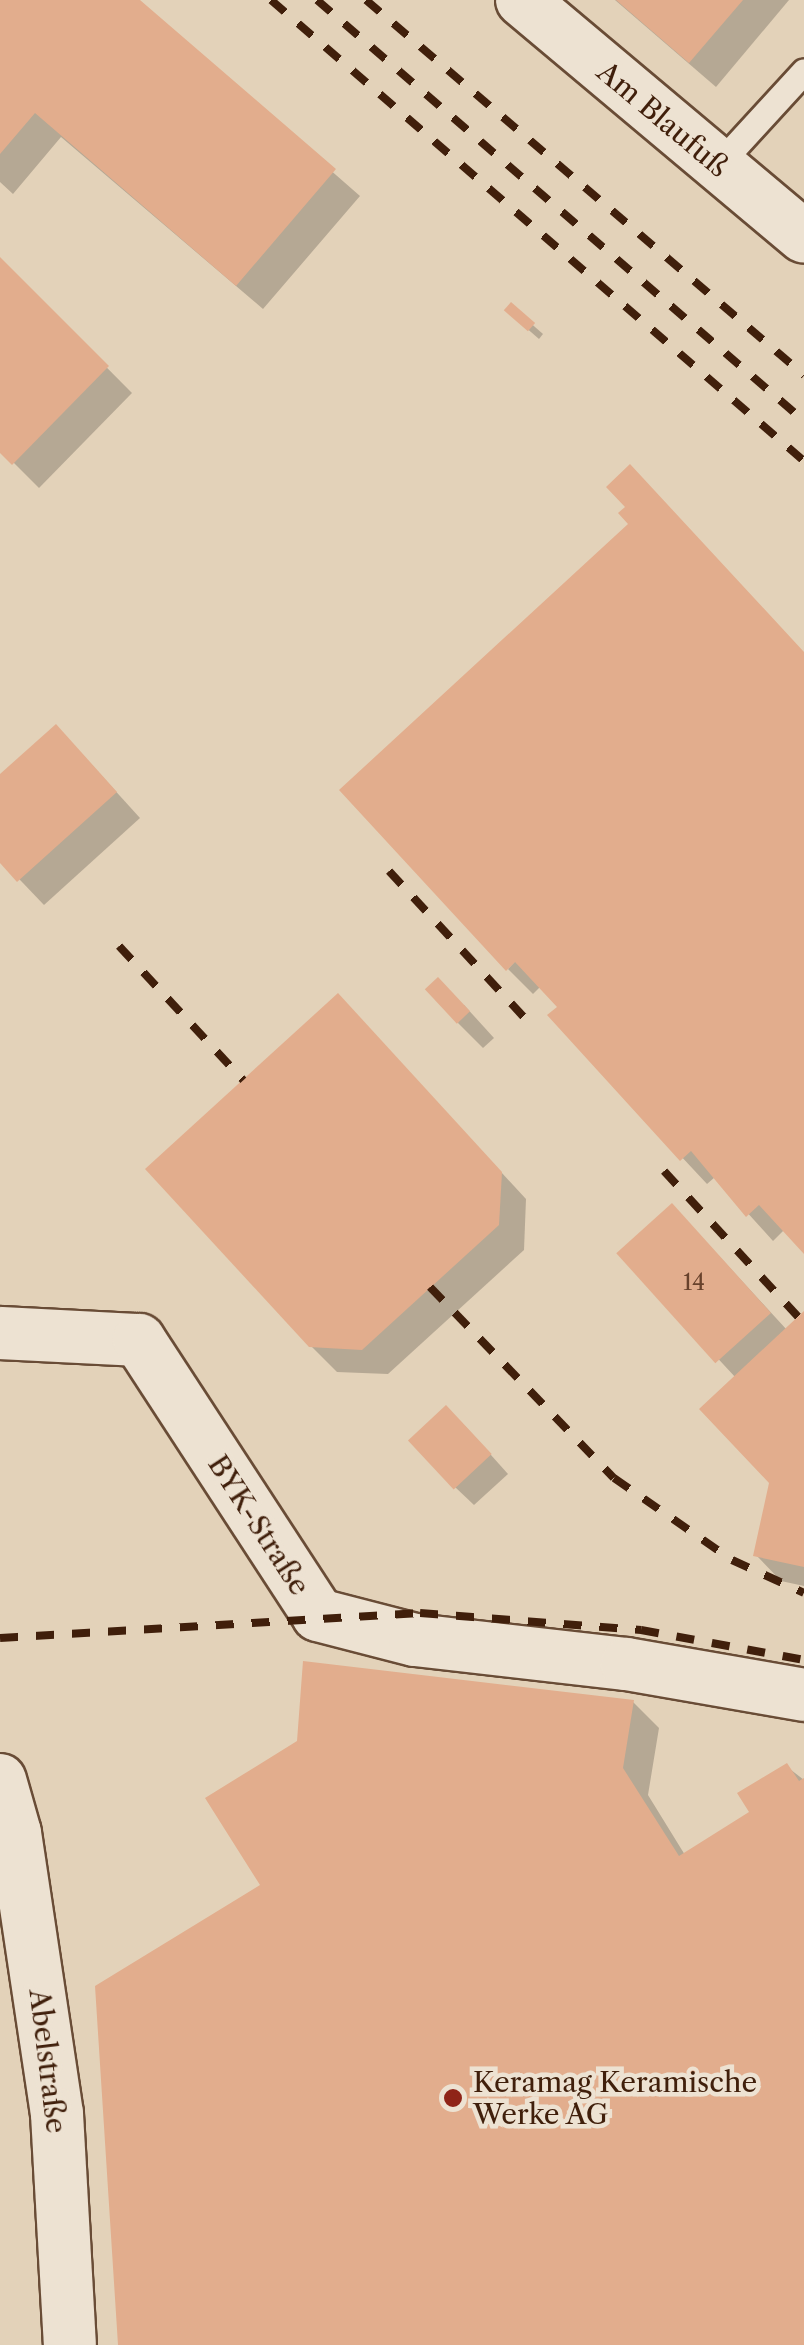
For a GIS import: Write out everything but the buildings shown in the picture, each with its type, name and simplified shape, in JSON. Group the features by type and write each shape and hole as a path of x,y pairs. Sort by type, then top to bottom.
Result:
{"street":[{"name":"Am Blaufuß","path":"522,0 804,237"},
{"name":"BYK-Straße","path":"0,1333 139,1340 318,1615 415,1640 627,1664 804,1695"},
{"name":"Abelstraße","path":"0,1780 14,1833 57,2114 70,2345"}],"lane":[{"path":"718,165 804,71"}],"railway":[{"path":"271,0 804,461"},
{"path":"317,0 804,421"},
{"path":"366,0 804,375"},
{"path":"389,871 534,1028"},
{"path":"119,946 243,1080"},
{"path":"664,1171 804,1323"},
{"path":"430,1287 614,1478 732,1560 804,1593"},
{"path":"0,1638 420,1613 641,1630 804,1660"}],"place":[{"name":"Keramag Keramische Werke AG","path":"453,2098"}]}
